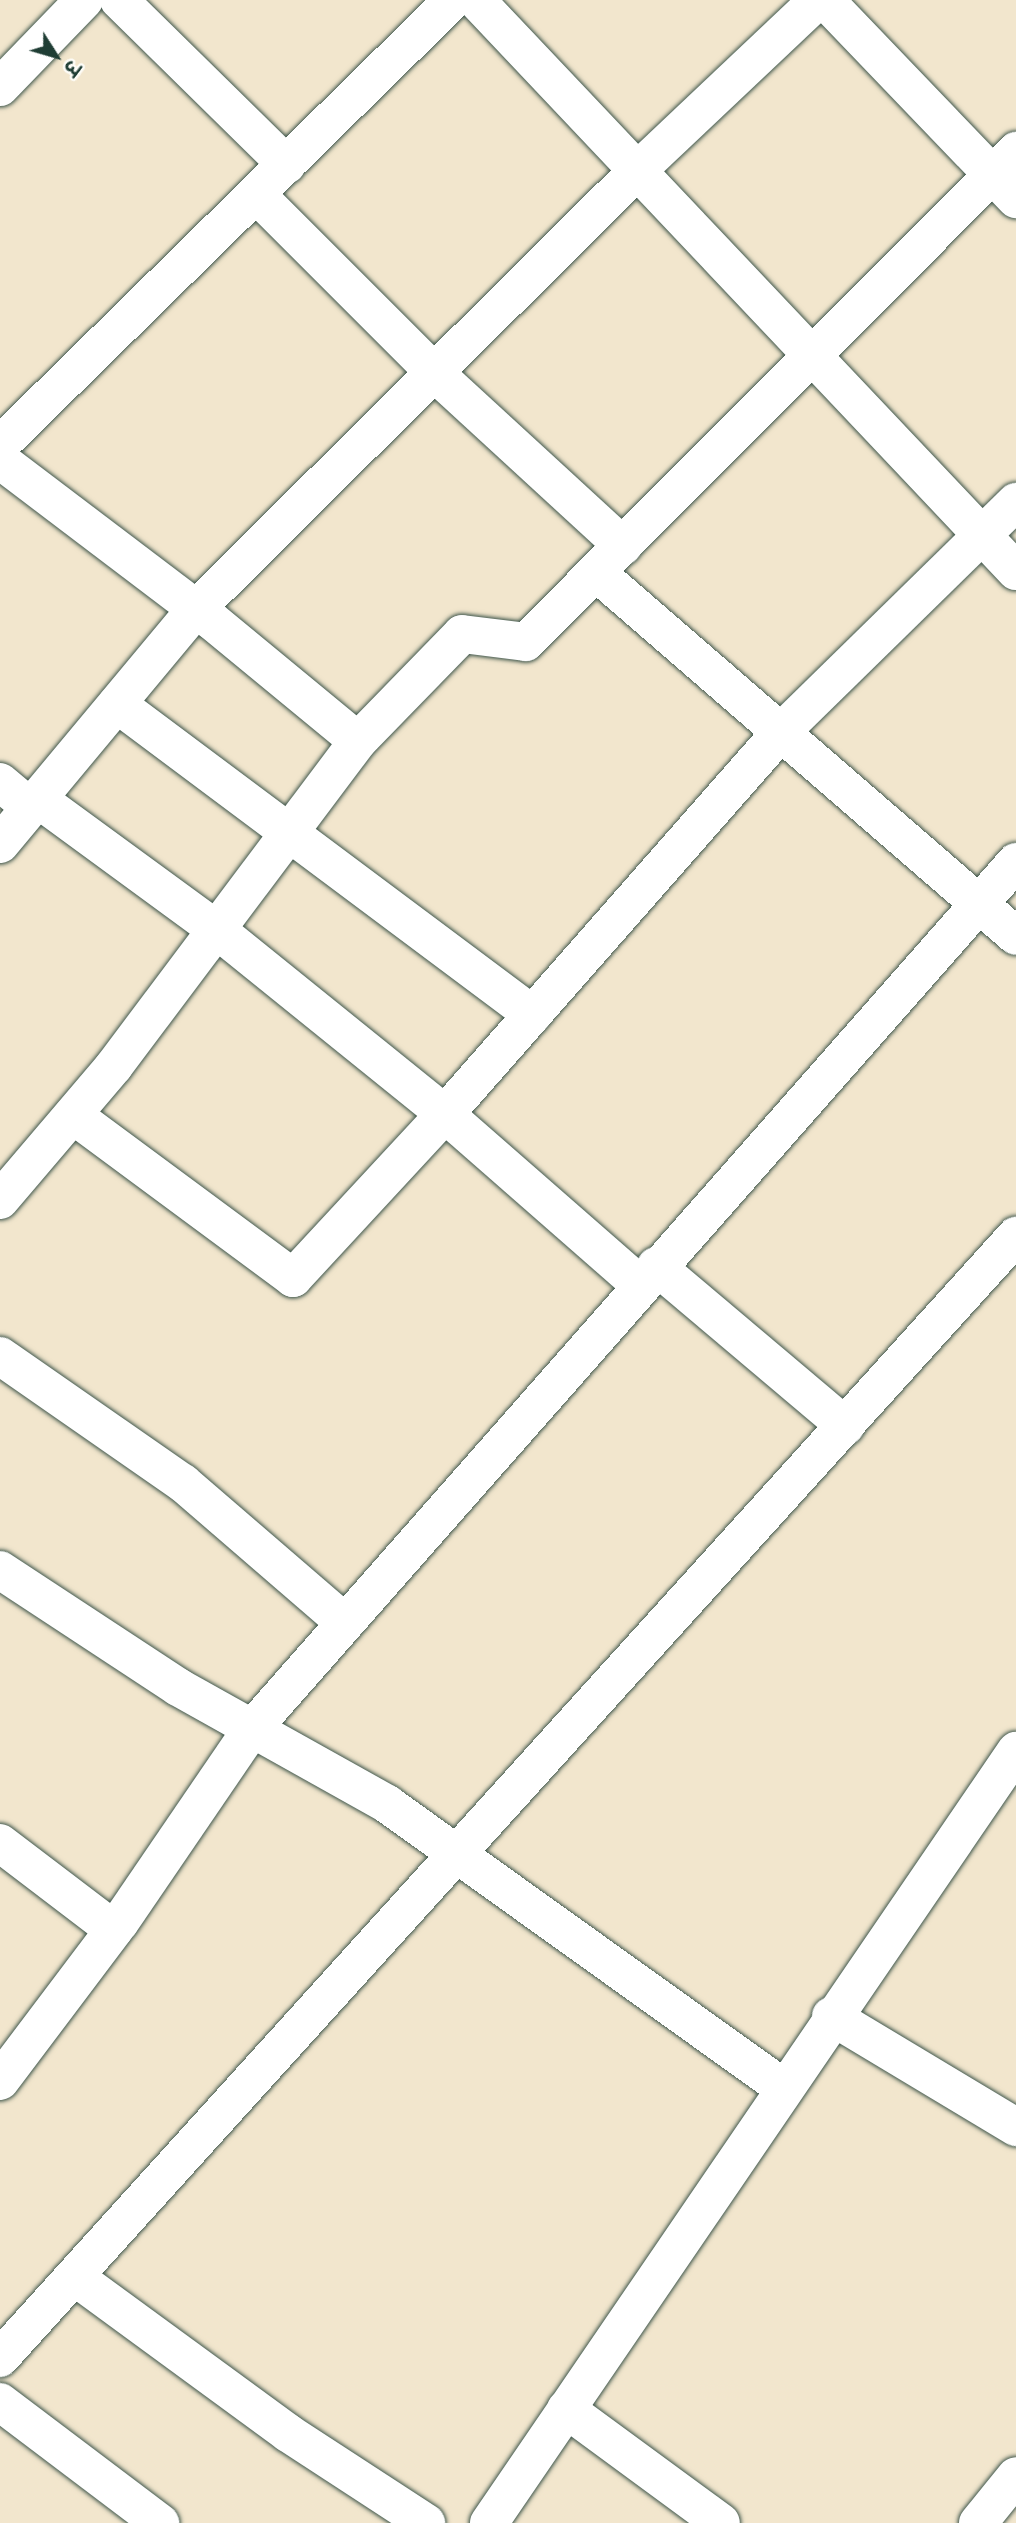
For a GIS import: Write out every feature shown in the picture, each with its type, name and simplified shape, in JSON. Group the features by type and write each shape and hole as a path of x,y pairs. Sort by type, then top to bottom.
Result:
{"street":[{"path":"0,87 85,0"},
{"path":"119,0 287,165"},
{"path":"0,445 453,0"},
{"path":"476,0 1016,571"},
{"path":"0,845 196,608 436,374 637,171 818,0"},
{"path":"0,1200 73,1115 217,930 358,741 462,634 526,642 813,357 1008,175 824,0"},
{"path":"257,195 436,374 610,559 781,732 1016,936"},
{"path":"0,460 196,608 358,741"},
{"path":"73,1115 293,1278 445,1114 781,732 1016,502"},
{"path":"117,704 533,1015"},
{"path":"0,782 217,930 648,1275 845,1426"},
{"path":"0,2081 114,1930 251,1730 976,902 1016,862"},
{"path":"0,2358 1016,1236"},
{"path":"0,1356 183,1483 345,1623"},
{"path":"0,1570 251,1730 387,1804 783,2087"},
{"path":"488,2523 831,2016 1016,1751"},
{"path":"0,1843 114,1930"},
{"path":"831,2016 1016,2127"},
{"path":"75,2277 288,2433 426,2523"},
{"path":"0,2402 160,2523"},
{"path":"566,2409 721,2523"},
{"path":"978,2523 1016,2476"}]}
